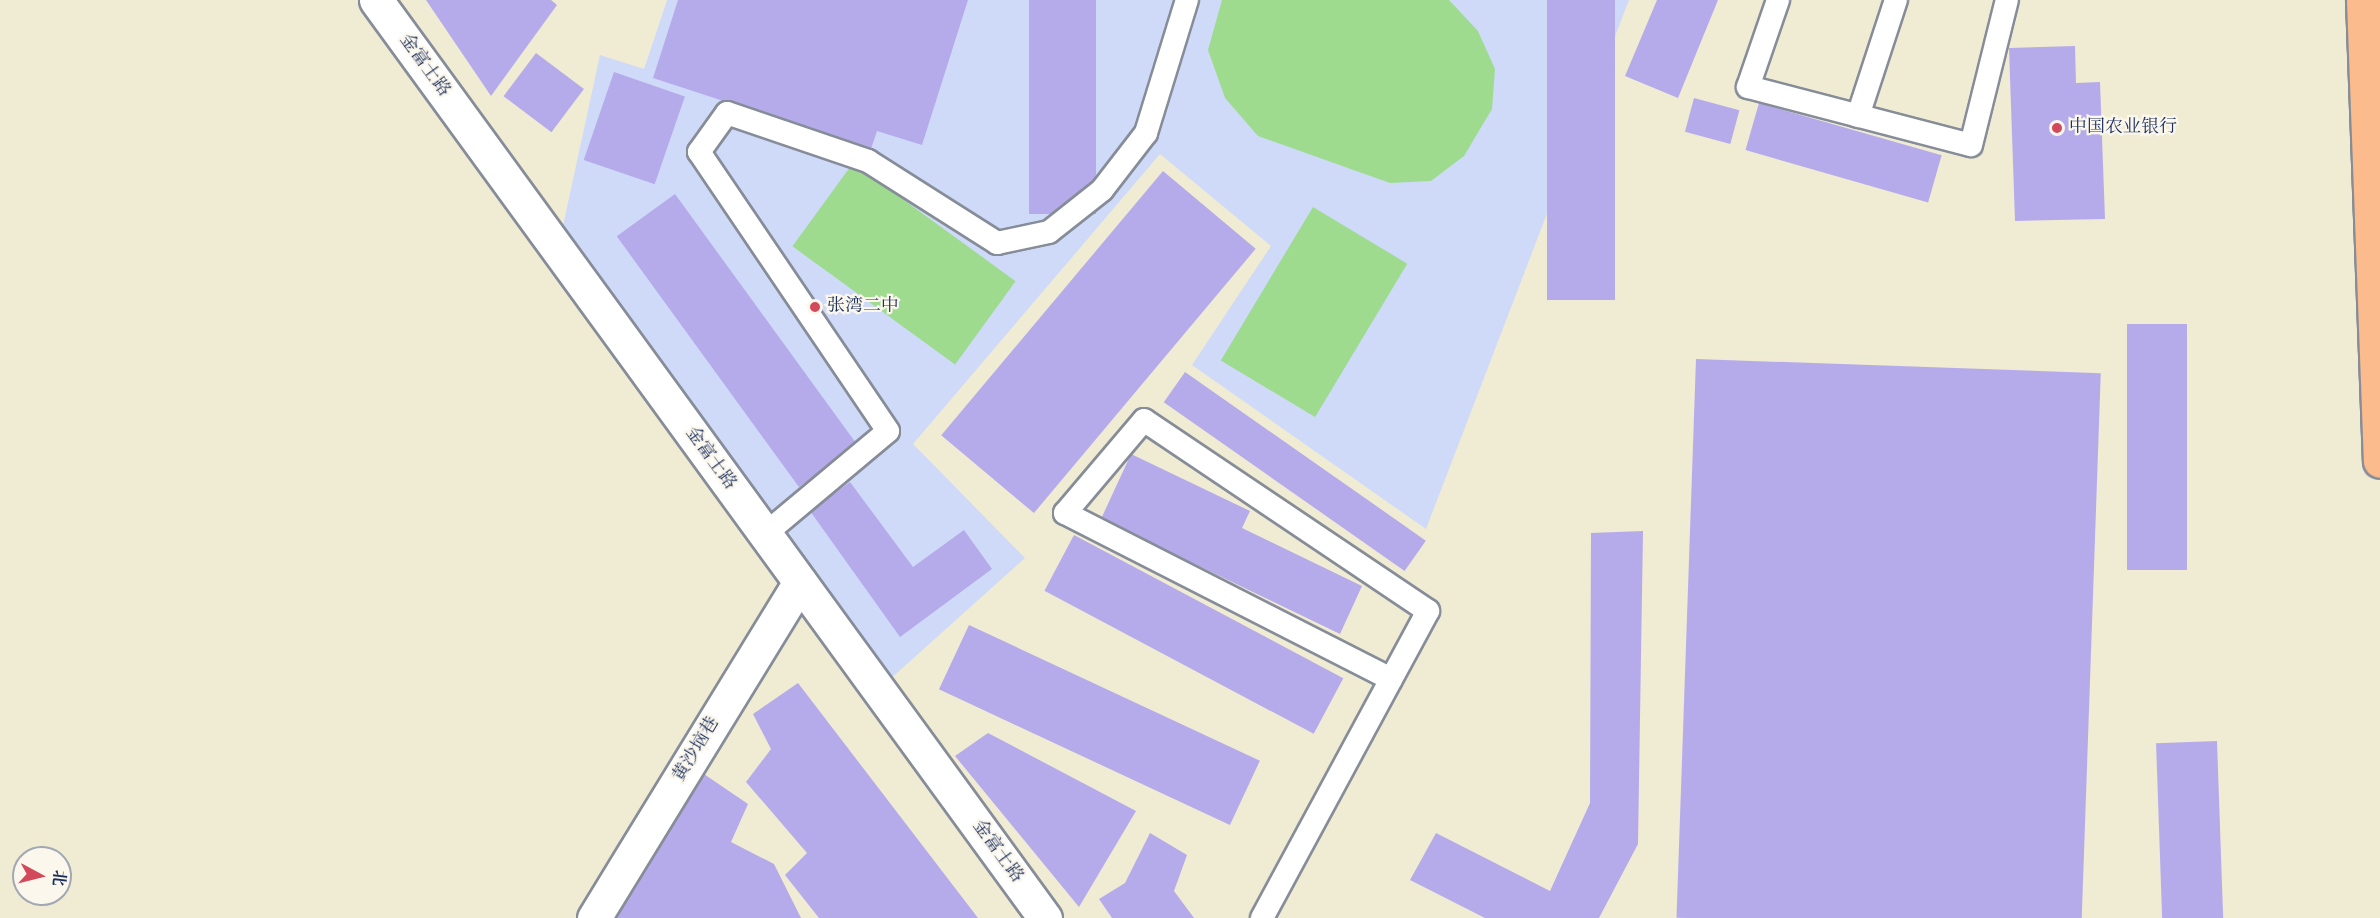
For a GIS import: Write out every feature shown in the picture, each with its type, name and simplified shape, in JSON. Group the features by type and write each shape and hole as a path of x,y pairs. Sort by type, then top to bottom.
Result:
{"main road":[{"path":"2362,0 2380,461"}],"street":[{"name":"金富士路","path":"376,0 1045,918"},
{"name":"黄沙垴巷","path":"594,918 800,582"}],"lane":[{"path":"765,534 888,431 699,152 727,113 868,161 997,243 1049,232 1102,189 1146,133 1187,0"},
{"path":"1778,0 1748,87 1971,145 2007,0"},
{"path":"1858,116 1896,0"},
{"path":"1262,918 1428,611 1144,420 1065,513 1391,679"}],"shaded area":[{"name":"张湾二中","path":"667,0 1629,0 1426,529 1192,365 1271,246 1160,154 913,444 1025,558 878,690 558,249 600,55 644,69"}],"green space":[{"path":"1222,0 1449,0 1478,31 1495,69 1492,109 1464,156 1431,181 1390,183 1258,136 1225,98 1208,50"},
{"path":"853,163 1016,281 955,364 792,246"},
{"path":"1313,207 1407,264 1315,417 1221,360"}],"building":[{"path":"426,0 551,0 557,5 491,96"},
{"path":"678,0 968,0 922,145 877,131 871,149 653,78"},
{"path":"1029,0 1096,0 1096,214 1029,214"},
{"path":"1547,0 1615,0 1615,300 1547,300"},
{"path":"1657,0 1718,0 1678,98 1625,76"},
{"name":"中国农业银行","path":"2075,46 2076,83 2100,82 2105,219 2015,221 2009,48"},
{"path":"536,53 584,89 551,132 504,96"},
{"path":"614,72 685,96 655,184 584,160"},
{"path":"1694,98 1739,110 1730,144 1685,132"},
{"path":"1759,103 1942,155 1928,202 1745,150"},
{"path":"1163,171 1256,249 1034,513 941,435"},
{"path":"675,194 857,445 799,487 617,236"},
{"path":"2127,324 2187,324 2187,570 2127,570"},
{"path":"1696,359 2101,373 2082,918 1676,918"},
{"path":"1185,372 1426,541 1405,571 1164,402"},
{"path":"1131,454 1250,511 1242,528 1362,586 1340,634 1101,519"},
{"path":"850,482 913,567 964,530 992,569 900,637 810,511"},
{"path":"1643,531 1638,844 1599,918 1485,918 1410,880 1436,833 1550,891 1590,803 1591,533"},
{"path":"1074,535 1343,678 1314,734 1044,591"},
{"path":"969,625 1260,761 1230,825 939,689"},
{"path":"798,683 978,918 819,918 785,875 807,853 746,782 771,749 753,714"},
{"path":"988,733 1136,811 1079,907 955,756"},
{"path":"2217,741 2223,918 2162,918 2156,743"},
{"path":"698,770 748,804 731,842 774,864 801,918 602,918"},
{"path":"1150,833 1187,855 1174,891 1194,918 1112,918 1099,899 1125,883"}],"place":[{"name":"中国农业银行","path":"2057,128"},
{"name":"张湾二中","path":"815,307"}]}
